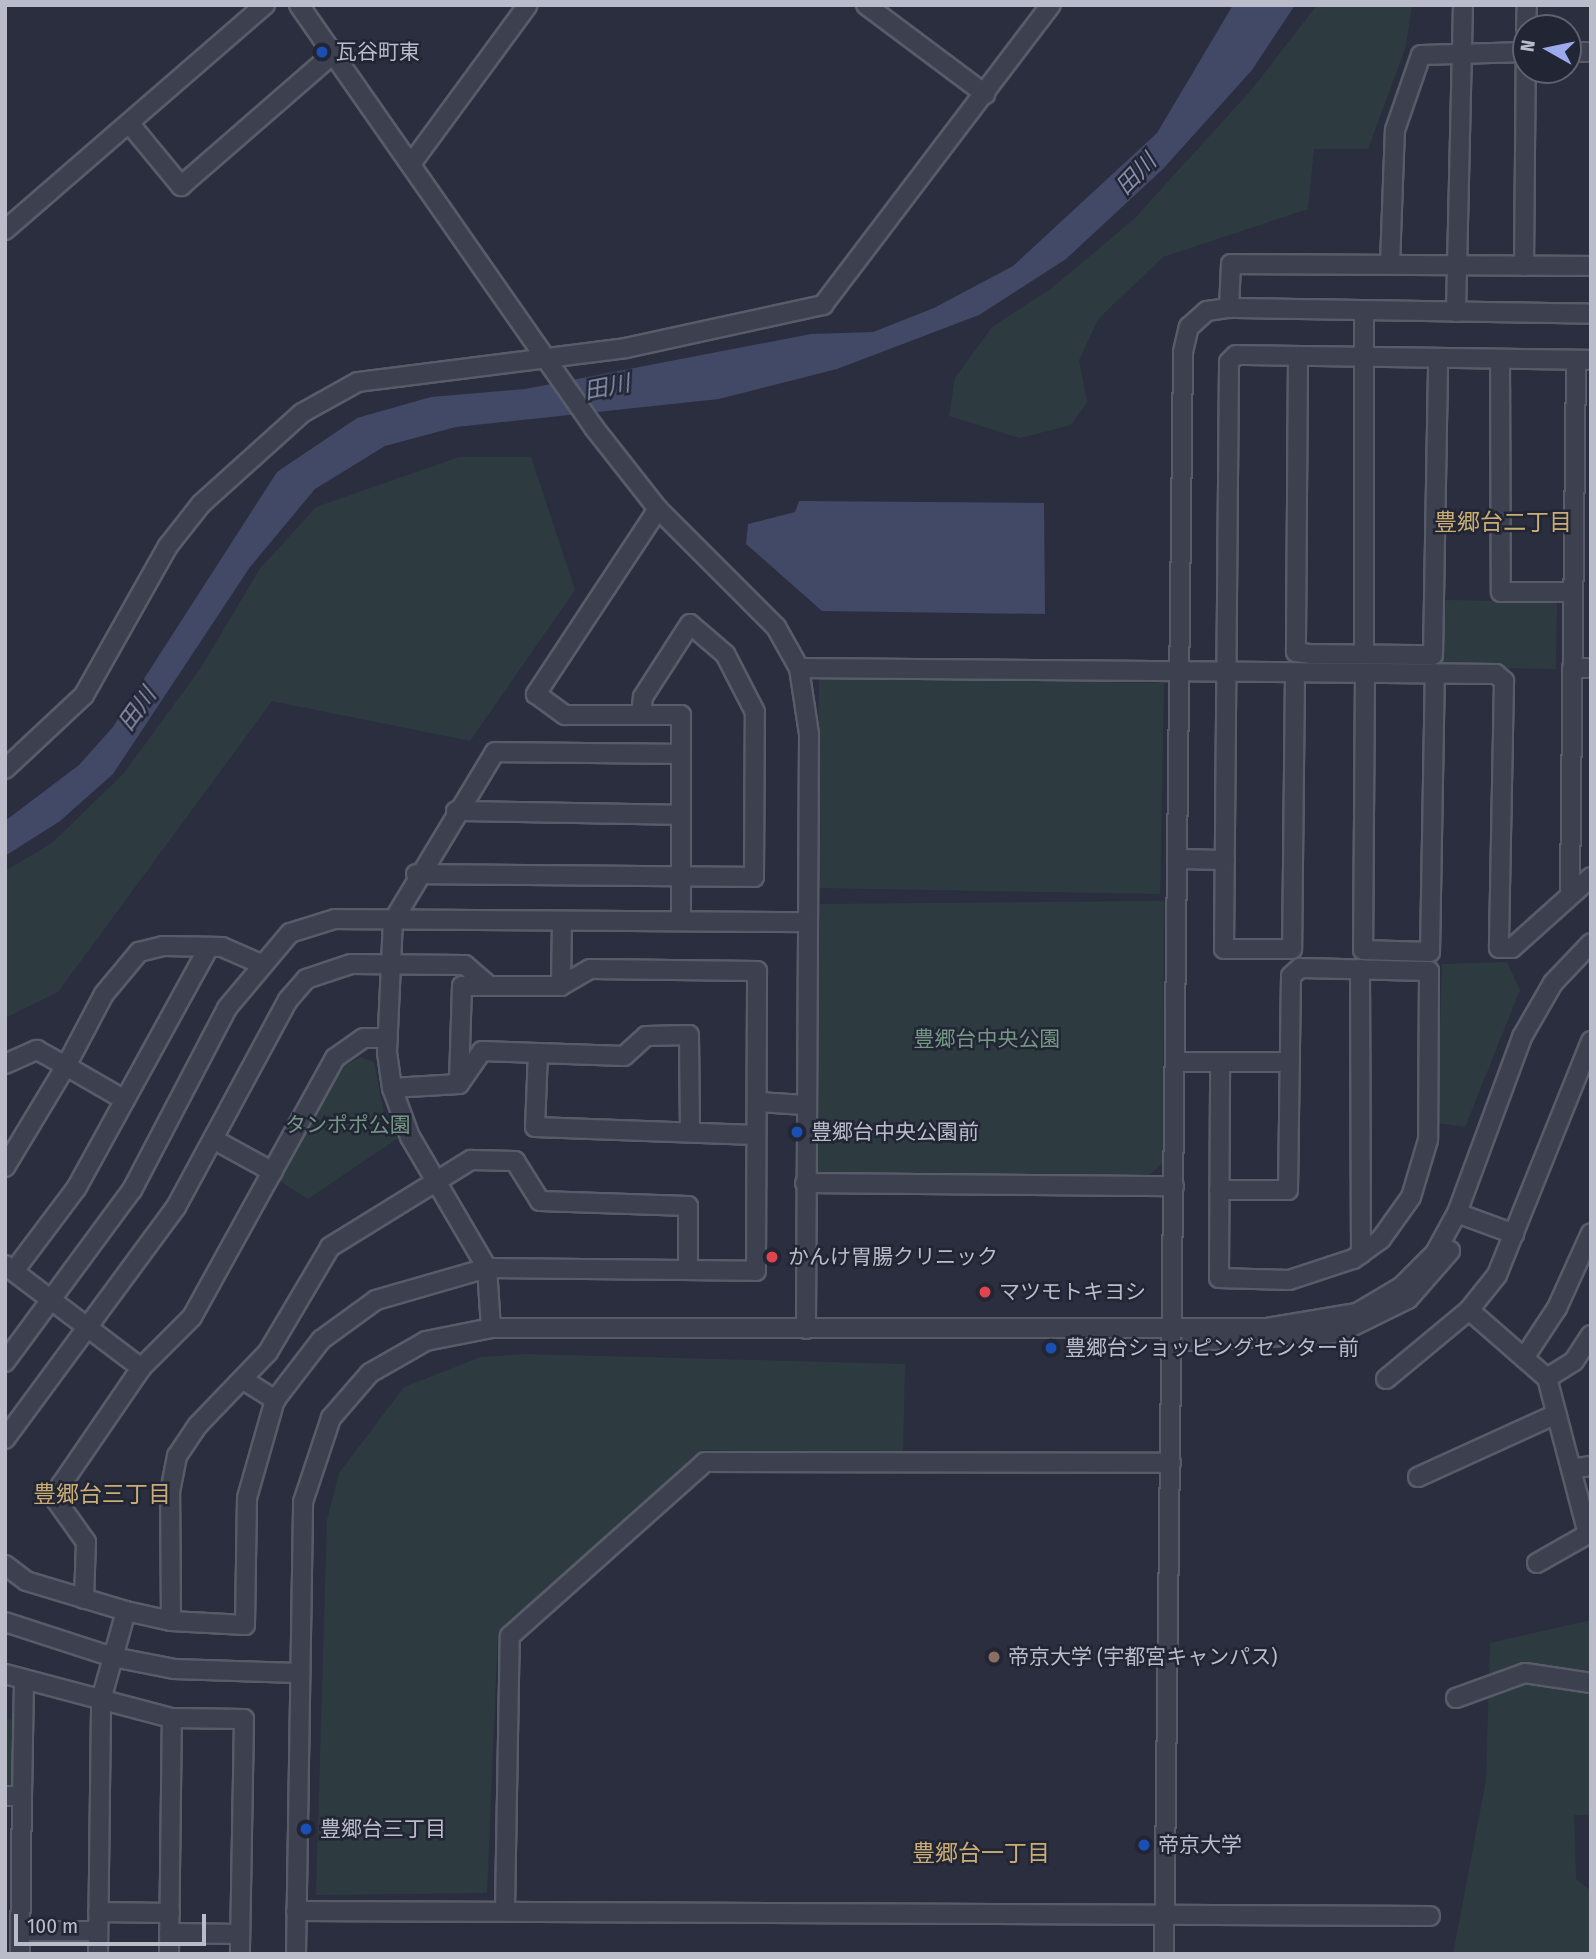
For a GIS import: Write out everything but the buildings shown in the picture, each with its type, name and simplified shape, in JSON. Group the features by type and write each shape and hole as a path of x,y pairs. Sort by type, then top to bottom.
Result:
{"street":[{"path":"5,230 265,5"},
{"path":"299,5 595,429 658,509 764,613 799,668 809,734 805,1105 806,1329"},
{"path":"411,164 528,5"},
{"path":"866,5 985,94"},
{"path":"5,769 84,695 168,546 267,439 358,382 626,348 823,305 1051,5"},
{"path":"1456,312 1463,5"},
{"path":"1390,264 1395,130 1421,55 1463,51 1512,52"},
{"path":"129,123 181,186 333,54"},
{"path":"1524,266 1526,84"},
{"path":"1229,308 1231,264 1591,266"},
{"path":"1164,1954 1183,352 1189,327 1207,311 1229,308 1591,314"},
{"path":"1364,310 1364,654"},
{"path":"1295,673 1292,949 1224,949 1229,362 1236,355 1583,360 1573,592 1570,890"},
{"path":"1298,356 1296,652 1364,654 1433,655 1438,359"},
{"path":"1500,359 1501,592 1573,592"},
{"path":"658,509 536,694 565,715 681,715 681,921"},
{"path":"416,874 754,877 755,712 725,654 690,624 643,697 641,715"},
{"path":"799,668 1496,674 1504,681 1499,948 1513,948 1570,890 1591,877"},
{"path":"1572,668 1591,668"},
{"path":"1365,673 1363,950 1430,952 1435,673"},
{"path":"491,1328 487,1268 436,1182 392,1088 388,1038 389,964 393,921 416,874 495,752 681,754"},
{"path":"456,811 681,815"},
{"path":"1177,859 1225,860"},
{"path":"561,986 562,921"},
{"path":"5,1362 53,1301 132,1190 227,1008 259,963 290,933 324,922 807,922"},
{"path":"1463,1216 1522,1037 1553,983 1591,943"},
{"path":"5,1167 66,1066 104,994 139,952 209,947 259,963"},
{"path":"141,1368 10,1268 77,1187 209,947"},
{"path":"296,1954 298,1672 303,1502 331,1418 370,1373 396,1355 444,1335 491,1328 806,1329 1172,1335 1295,1326 1357,1313 1419,1272 1463,1216 1531,1042 1591,959"},
{"path":"5,1439 90,1328 176,1207 306,978 331,966 465,965 489,986"},
{"path":"1219,1190 1288,1190 1291,976 1300,968 1429,971 1428,1140 1411,1197 1381,1239 1362,1254 1289,1280 1219,1278 1219,1190 1220,1062"},
{"path":"5,1565 26,1581 126,1611 171,1621 245,1625 247,1498 275,1400 321,1340 376,1300 487,1268 756,1271 757,971 590,969 561,986 462,986 459,1084"},
{"path":"1360,970 1362,1254"},
{"path":"459,1084 482,1051 624,1056 646,1036 689,1035 690,1132"},
{"path":"84,1599 86,1542 56,1500 141,1368 192,1317 335,1058 364,1038 388,1038"},
{"path":"1386,1379 1469,1310 1497,1275 1591,1041"},
{"path":"5,1064 37,1050 125,1100"},
{"path":"538,1053 536,1127 756,1135"},
{"path":"1175,1062 1290,1062"},
{"path":"392,1088 459,1084"},
{"path":"758,1102 805,1105"},
{"path":"213,1139 273,1172"},
{"path":"171,1621 170,1493 177,1456 198,1425 245,1381 330,1247 471,1160 515,1161 540,1201 688,1206 688,1270"},
{"path":"805,1184 1174,1186"},
{"path":"1463,1216 1514,1234"},
{"path":"1524,1358 1557,1308 1591,1233"},
{"path":"1469,1310 1547,1378 1588,1534 1537,1563"},
{"path":"1547,1378 1574,1361 1591,1335"},
{"path":"245,1381 275,1400"},
{"path":"1418,1477 1556,1414"},
{"path":"505,1909 510,1636 705,1462 1171,1463"},
{"path":"1571,1469 1591,1465"},
{"path":"98,1954 101,1700 126,1611"},
{"path":"5,1622 113,1657 174,1669 298,1672"},
{"path":"1456,1698 1525,1673 1591,1683"},
{"path":"5,1674 172,1718 244,1719 240,1954"},
{"path":"15,1950 20,1931 13,1796 24,1681"},
{"path":"169,1954 172,1718"},
{"path":"296,1911 1165,1911 1430,1916"},
{"path":"98,1912 170,1913"},
{"path":"20,1931 98,1931"},
{"path":"169,1933 240,1934"}],"green space":[{"path":"1317,5 1412,5 1406,46 1368,149 1314,149 1308,209 1163,257 1098,319 1079,360 1087,402 1071,425 1020,438 949,416 955,378 992,327 1052,288 1134,219 1253,88"},
{"path":"459,457 531,457 575,590 470,741 272,701 58,992 5,1018 5,871 52,843 124,773 200,669 259,570 316,507"},
{"path":"1443,600 1557,602 1556,669 1442,667"},
{"path":"819,677 1164,683 1160,894 815,888"},
{"name":"豊郷台中央公園","path":"1164,901 1163,1163 1147,1177 821,1176 810,1164 816,904"},
{"path":"1507,962 1520,990 1465,1127 1437,1123 1442,964"},
{"name":"タンポポ公園","path":"361,1057 374,1062 384,1114 398,1138 308,1199 277,1179 336,1070"},
{"path":"525,1354 905,1364 903,1456 702,1450 498,1631 487,1893 316,1895 327,1520 339,1473 404,1387 481,1357"},
{"path":"1591,1620 1591,1815 1574,1815 1576,1879 1591,1891 1591,1954 1453,1954 1486,1780 1490,1643"},
{"path":"5,1719 17,1720 11,1794 5,1793"}],"water":[{"name":"田川","path":"1233,5 1295,5 1252,70 1163,169 1066,259 979,315 837,369 719,399 456,427 385,446 315,489 250,567 113,774 60,821 5,856 5,821 79,765 113,727 277,472 357,418 431,397 525,389 811,334 873,332 934,308 1013,266 1157,133"},
{"path":"799,501 1044,503 1045,614 822,611 746,544 748,524 795,512"}],"place":[{"name":"瓦谷町東","path":"322,52"},
{"name":"豊郷台中央公園前","path":"797,1132"},
{"name":"かんけ胃腸クリニック","path":"772,1257"},
{"name":"マツモトキヨシ","path":"985,1292"},
{"name":"豊郷台ショッピングセンター前","path":"1051,1348"},
{"name":"帝京大学 (宇都宮キャンパス)","path":"994,1657"},
{"name":"豊郷台三丁目","path":"306,1829"},
{"name":"帝京大学","path":"1144,1845"}],"district":[{"name":"豊郷台二丁目","path":"1503,522"},
{"name":"豊郷台三丁目","path":"102,1494"},
{"name":"豊郷台一丁目","path":"981,1853"}]}
